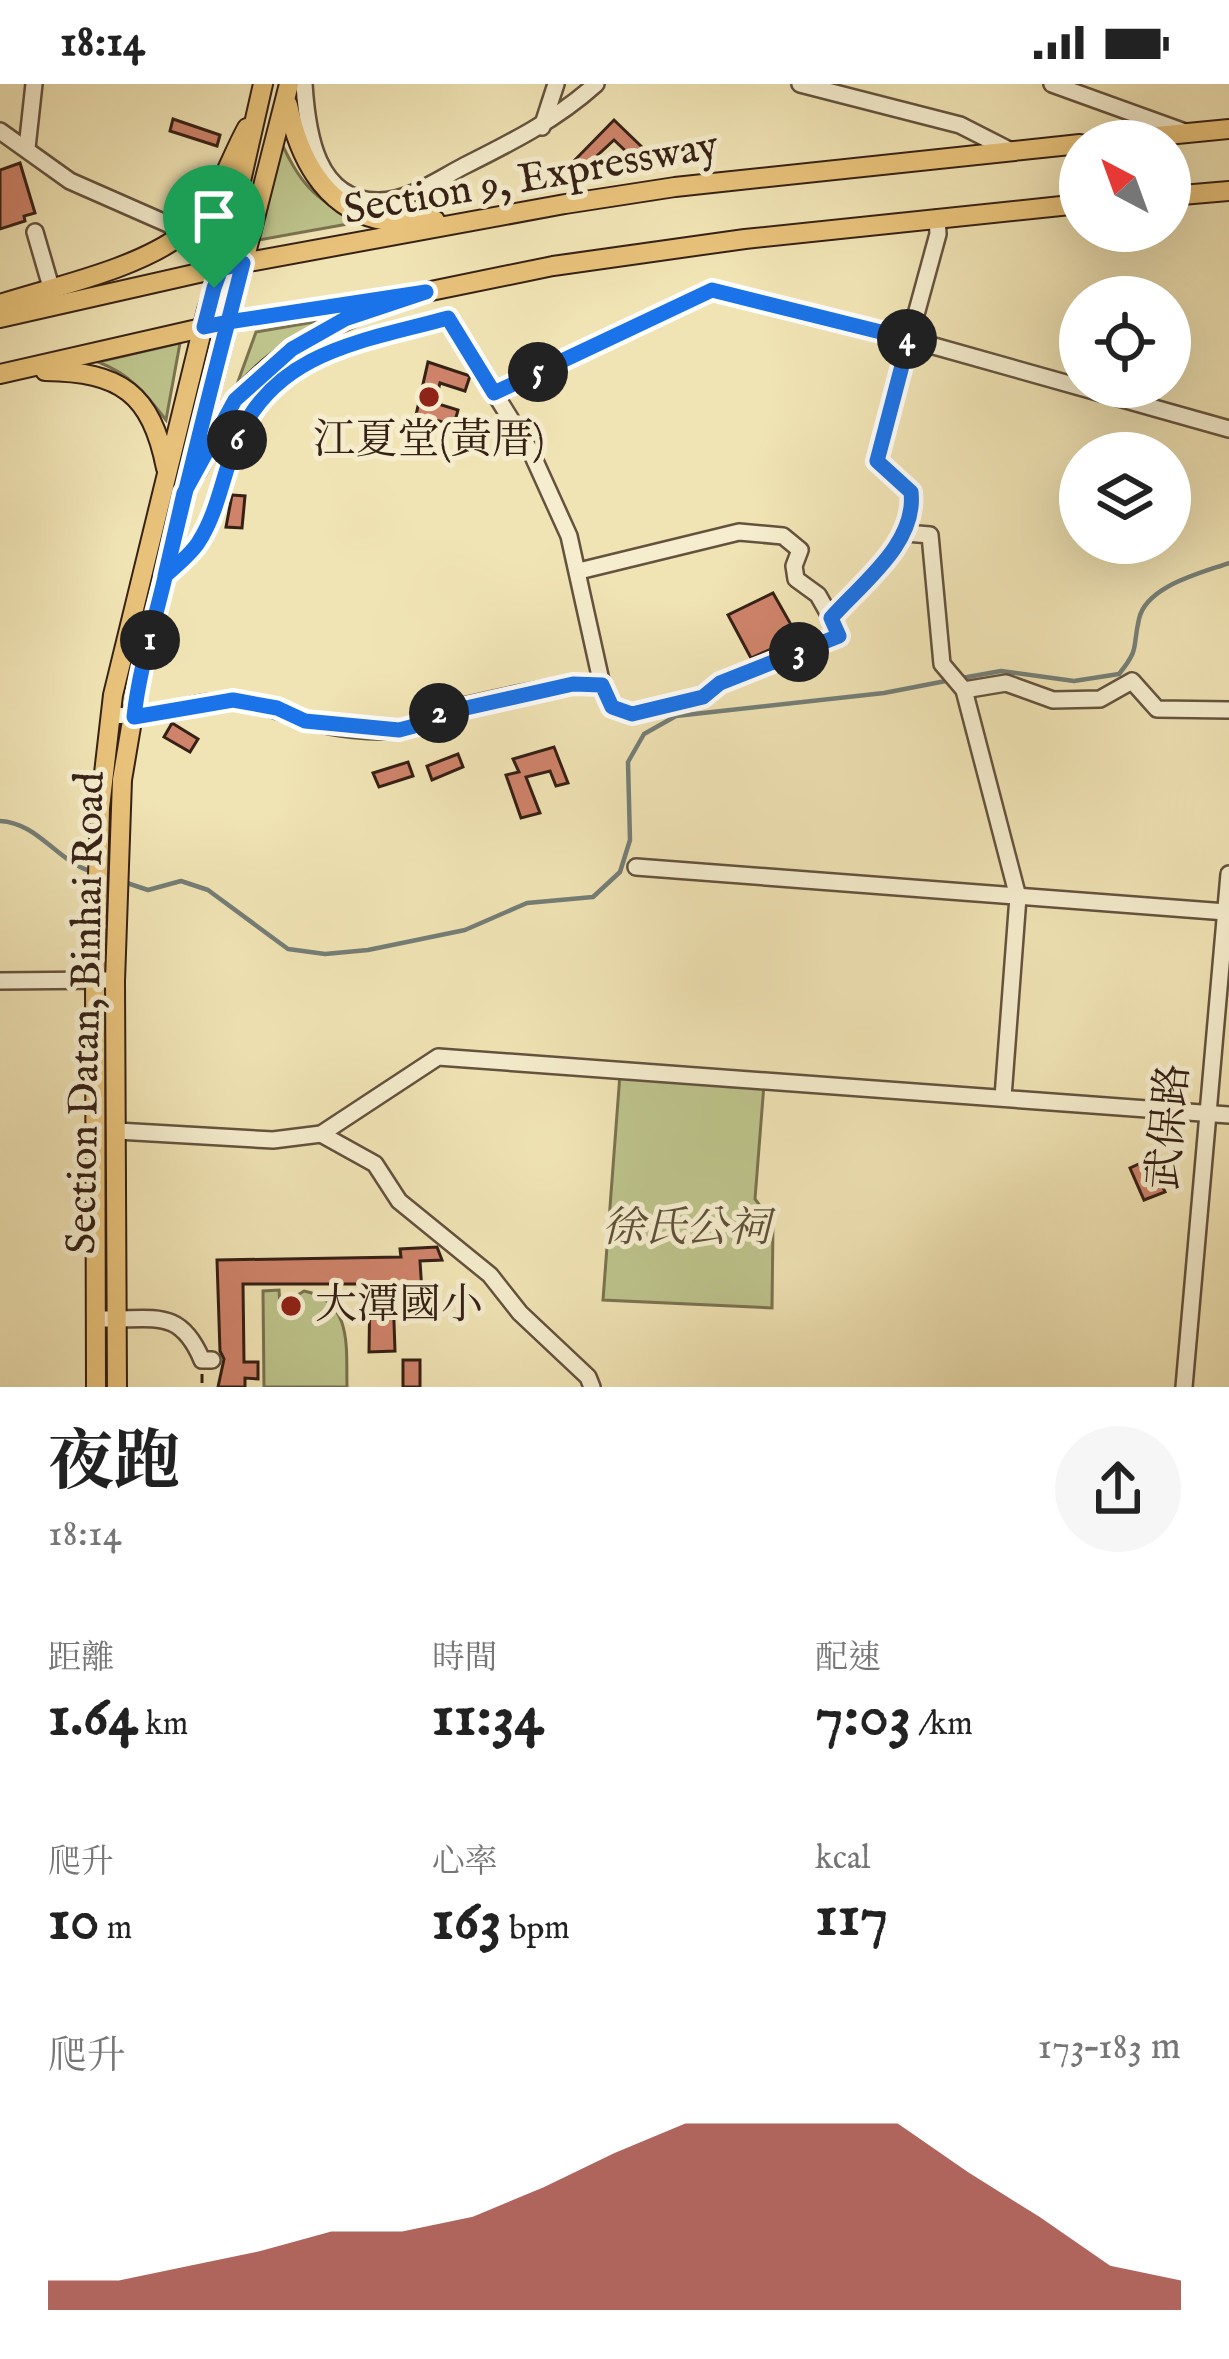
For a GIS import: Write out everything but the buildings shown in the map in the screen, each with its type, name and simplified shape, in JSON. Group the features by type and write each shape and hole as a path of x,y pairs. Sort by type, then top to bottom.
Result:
{"main road":[{"name":"Section Datan, Binhai Road","path":"96,1387 111,715 263,84"},
{"name":"Section Datan, Binhai Road","path":"108,866 134,717 184,493 288,90"},
{"path":"288,90 295,138 306,166 343,202 376,219 476,220"},
{"path":"0,304 129,262 186,232 224,179 258,108"},
{"path":"1191,133 1229,129"},
{"name":"Section 9, Expressway","path":"0,318 243,263 476,220 675,188 1059,146"},
{"path":"1191,195 1229,191"},
{"path":"8,372 228,322 426,292 553,266 745,239 1059,206"},
{"path":"184,493 235,400 292,349 345,319 426,292"},
{"path":"8,372 74,371 98,374 118,384 158,429 168,478"},
{"name":"Section Datan, Binhai Road","path":"105,980 117,1131 117,1387"}],"street":[{"path":"27,148 34,84"},
{"path":"304,84 306,119 320,169 354,197 380,201 415,191 542,127 596,84"},
{"path":"542,127 556,84"},
{"path":"800,84 960,125 1010,151"},
{"path":"1052,84 1152,120"},
{"path":"0,131 70,181 186,232 221,269"},
{"path":"1199,194 1229,201"},
{"path":"831,618 906,533 914,510 911,492 877,461 938,234 937,218"},
{"path":"35,232 51,287"},
{"path":"494,393 712,290 909,339 1229,429"},
{"path":"165,576 198,544 217,504 238,438 262,394 284,374 315,358 448,318 531,452 568,536 602,685 612,707 632,714 703,697 720,683 839,636 818,596 796,579 794,566 800,550 783,536 739,532 579,571"},
{"path":"906,533 930,535 942,664 964,690 1018,897 1003,1097"},
{"path":"964,690 1006,683 1053,700 1100,699 1132,681 1156,709 1229,710"},
{"path":"111,715 134,717 233,700 277,708 305,721 399,730 422,724 445,709 573,684 602,685"},
{"path":"636,867 1226,912"},
{"name":"武保路","path":"1184,1387 1229,874"},
{"path":"0,981 105,980"},
{"path":"117,1131 273,1140 321,1135 438,1057 1229,1115"},
{"path":"321,1135 375,1164 399,1202 490,1275 520,1313 588,1377 592,1387"},
{"path":"96,1319 175,1322 187,1329 202,1360 212,1360"}],"green space":[{"path":"278,136 309,188 359,222 259,240"},
{"path":"320,321 236,387 256,332"},
{"path":"180,343 166,420 137,386 98,362"},
{"name":"徐氏公祠","path":"620,1074 764,1084 755,1199 773,1223 772,1308 603,1300"},
{"path":"279,1290 280,1306 304,1291 320,1296 339,1315 346,1342 347,1387 264,1387 263,1291"}],"waterway":[{"path":"962,678 1001,671 1074,681 1119,674 1133,653 1139,619 1152,598 1176,582 1229,563"},
{"path":"124,882 148,890 181,881 208,890 288,949 325,954 368,950 465,930 527,903 593,897 620,872 630,840 628,762 644,734 676,716 884,693 951,680"},
{"path":"0,821 25,828 90,871"}],"place":[{"name":"江夏堂(黃厝)","path":"429,397"},
{"name":"大潭國小","path":"291,1306"}],"route":[{"path":"214,288 204,327 228,322 184,493 136,697 134,717 233,700 277,708 305,721 399,730 422,724 445,709 573,684 602,685 612,707 632,714 703,697 720,683 839,636 831,618 906,533 914,510 911,492 877,461 909,339 712,290 494,393 448,318 315,358 284,374 262,394 238,438 217,504 198,544 165,576 184,493 235,400 292,349 345,319 426,292 228,322 243,263 221,269 214,288"}]}
